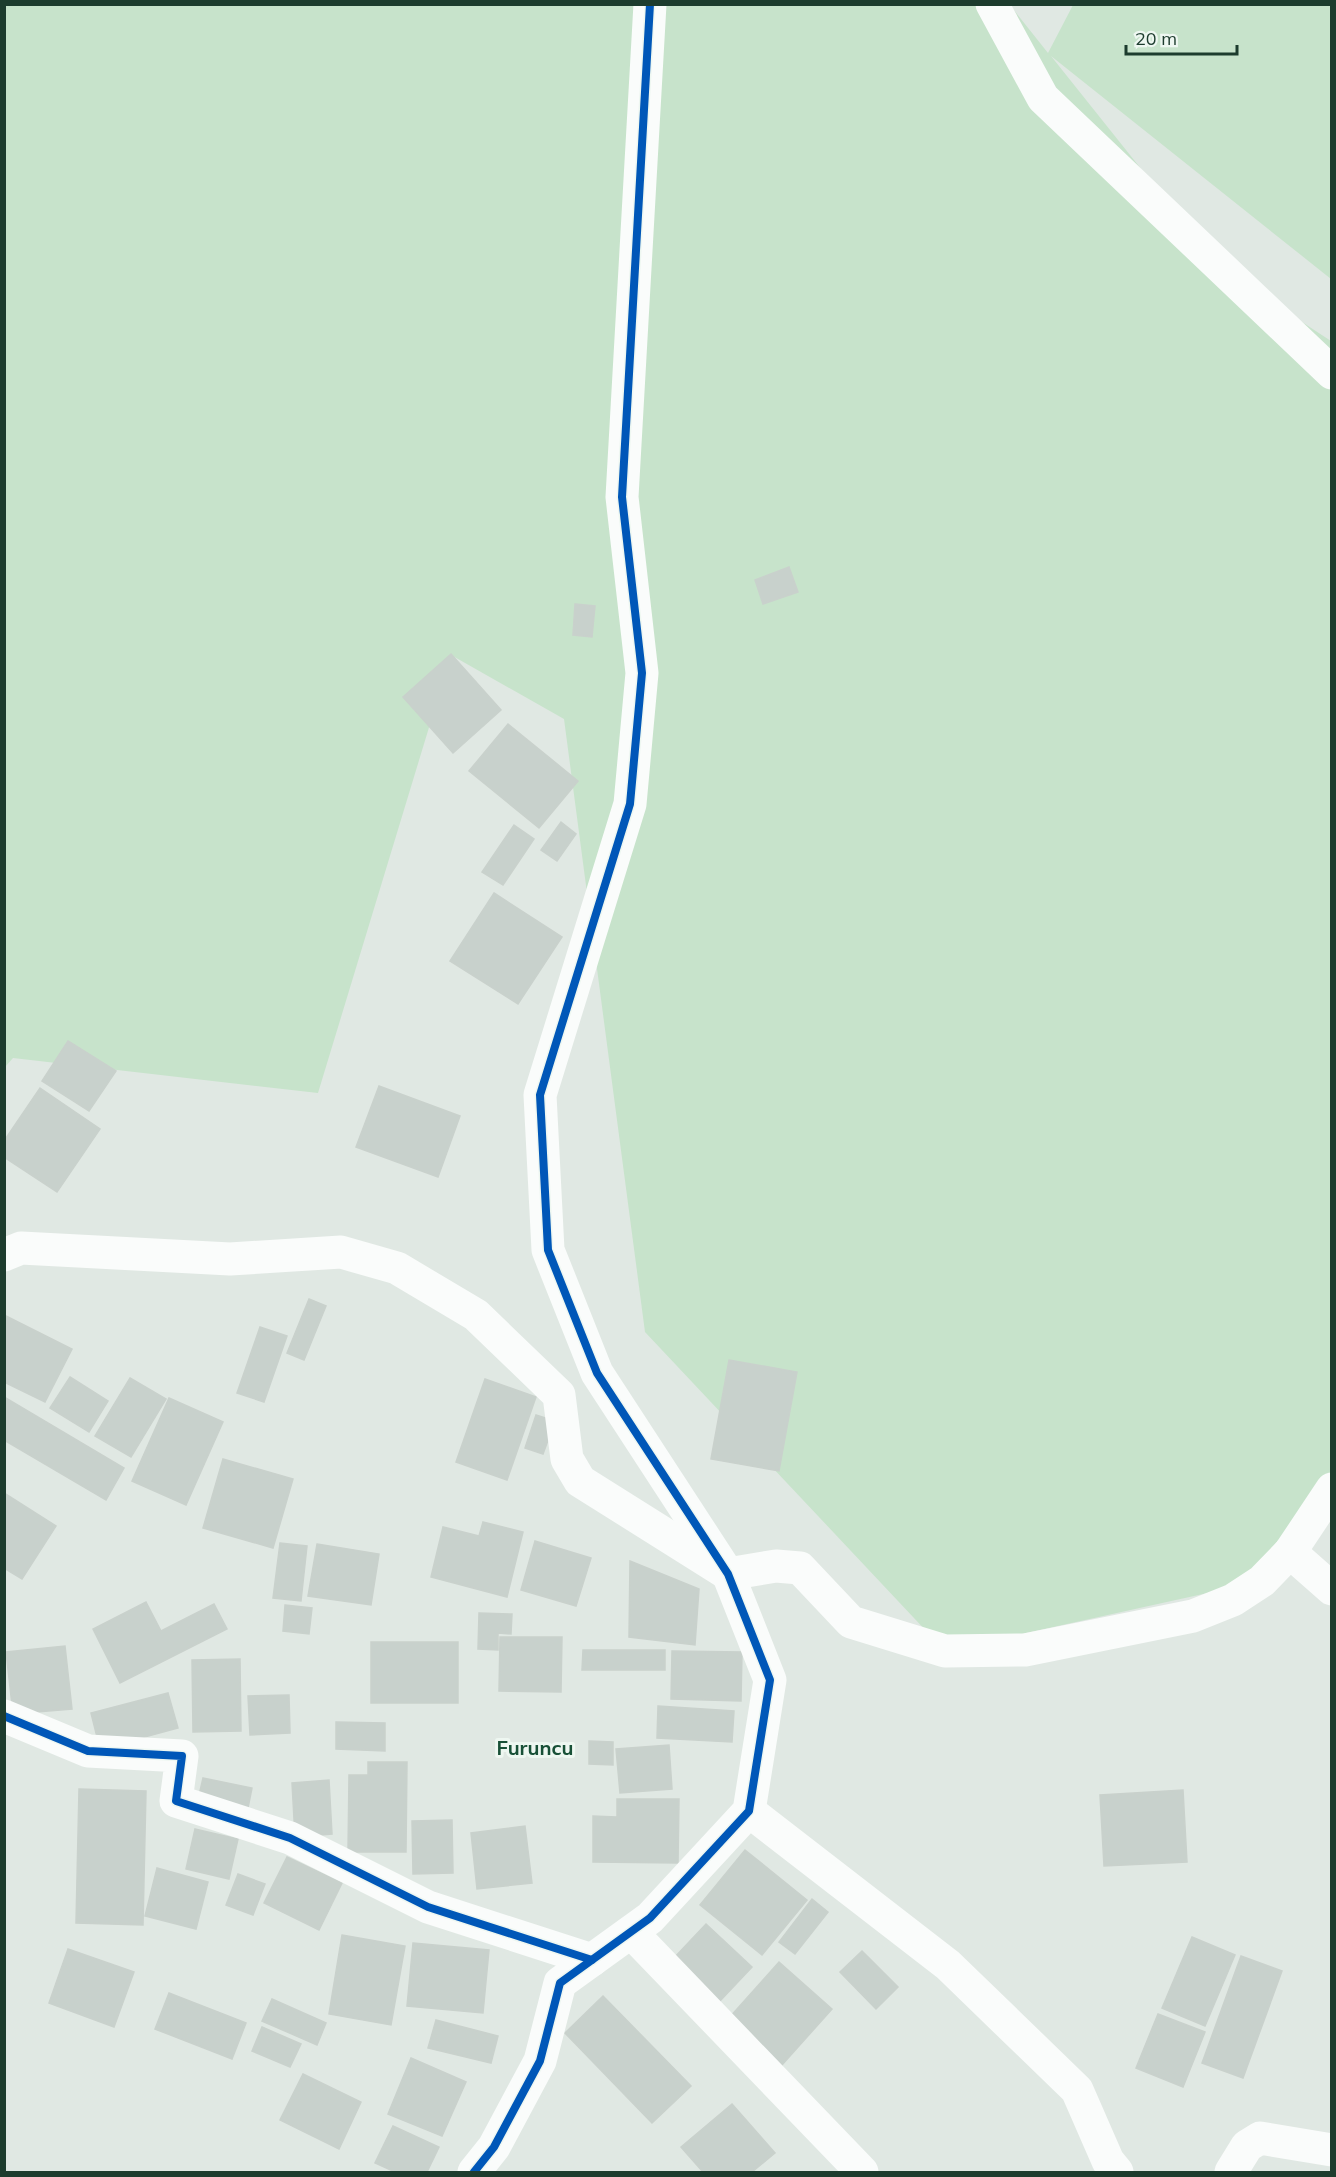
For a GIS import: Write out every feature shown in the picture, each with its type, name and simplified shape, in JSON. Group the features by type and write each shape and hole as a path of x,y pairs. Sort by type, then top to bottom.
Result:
{"street":[{"path":"474,2172 501,2160 540,2061 560,1983 650,1918 749,1811 770,1680 728,1574 597,1373 548,1250 540,1095 630,804 642,673 622,497 650,4"},
{"path":"992,4 1043,98 1332,373"},
{"path":"4,1256 21,1248 230,1259 341,1252 397,1268 476,1315 560,1395 567,1459 580,1481 728,1574 776,1566 800,1568 851,1622 945,1651 1024,1650 1192,1616 1243,1594 1262,1581 1290,1552 1332,1489"},
{"path":"1290,1552 1332,1589"},
{"path":"4,1716 88,1751 182,1756 176,1800 290,1838 428,1907 592,1959"},
{"path":"749,1811 948,1965 1077,2090 1108,2161 1117,2172"},
{"path":"631,1932 862,2172"},
{"path":"1231,2172 1247,2146 1260,2138 1332,2150"}],"green space":[{"path":"1009,4 1048,53 1073,5 1331,5 1331,279 1051,56 1221,269 1331,341 1331,1504 1262,1581 945,1651 645,1332 564,719 451,655 318,1093 13,1058 5,1067 5,5"}],"building":[{"path":"789,567 798,592 763,604 755,580"},
{"path":"575,604 595,606 592,637 573,635"},
{"path":"451,654 501,710 453,753 403,697"},
{"path":"508,724 578,781 539,828 469,771"},
{"path":"561,822 576,834 557,861 541,850"},
{"path":"514,825 534,839 503,885 482,872"},
{"path":"494,893 562,937 518,1004 450,961"},
{"path":"68,1041 116,1071 89,1111 42,1081"},
{"path":"379,1086 460,1116 438,1177 356,1147"},
{"path":"40,1088 100,1129 57,1192 4,1157 4,1141"},
{"path":"309,1299 326,1306 304,1360 287,1353"},
{"path":"4,1315 72,1349 45,1402 4,1382"},
{"path":"260,1327 287,1336 264,1402 237,1393"},
{"path":"729,1360 797,1372 779,1471 711,1459"},
{"path":"70,1377 108,1401 89,1432 50,1408"},
{"path":"130,1378 166,1399 131,1457 95,1436"},
{"path":"485,1379 536,1397 507,1480 456,1462"},
{"path":"4,1397 124,1468 106,1500 4,1440"},
{"path":"169,1398 223,1422 186,1505 132,1481"},
{"path":"536,1415 555,1421 543,1454 525,1448"},
{"path":"223,1459 293,1479 273,1548 203,1528"},
{"path":"4,1493 56,1526 22,1579 4,1568"},
{"path":"483,1522 523,1532 507,1597 431,1577 443,1527 479,1536"},
{"path":"535,1541 591,1558 576,1606 521,1590"},
{"path":"280,1543 307,1546 301,1601 273,1598"},
{"path":"317,1544 379,1554 371,1605 308,1596"},
{"path":"630,1561 699,1589 695,1645 629,1637"},
{"path":"146,1602 161,1631 214,1604 227,1629 120,1683 93,1629"},
{"path":"285,1605 312,1608 309,1634 283,1631"},
{"path":"479,1613 512,1614 511,1634 498,1633 498,1650 478,1649"},
{"path":"500,1637 562,1637 561,1692 499,1691"},
{"path":"371,1642 458,1642 458,1703 371,1703"},
{"path":"65,1646 72,1709 13,1714 6,1652"},
{"path":"583,1650 665,1650 665,1670 582,1670"},
{"path":"672,1651 742,1652 741,1701 671,1699"},
{"path":"240,1659 241,1731 193,1732 192,1660"},
{"path":"168,1693 178,1728 100,1749 91,1713"},
{"path":"289,1695 290,1733 250,1735 248,1696"},
{"path":"658,1706 734,1711 732,1742 657,1738"},
{"path":"336,1722 385,1723 385,1751 336,1749"},
{"path":"589,1741 613,1742 613,1765 589,1764"},
{"path":"669,1745 672,1789 620,1793 616,1749"},
{"path":"368,1762 407,1762 406,1852 348,1852 349,1775 368,1775"},
{"path":"203,1778 252,1788 247,1813 197,1804"},
{"path":"329,1780 332,1834 295,1837 292,1783"},
{"path":"79,1789 146,1791 143,1925 76,1923"},
{"path":"1183,1790 1187,1862 1104,1866 1100,1795"},
{"path":"617,1799 679,1799 678,1863 593,1862 593,1816 617,1817"},
{"path":"452,1820 453,1873 413,1874 412,1821"},
{"path":"525,1826 532,1883 477,1889 471,1833"},
{"path":"195,1829 238,1839 229,1879 186,1869"},
{"path":"745,1850 807,1900 762,1955 700,1905"},
{"path":"287,1857 342,1883 319,1930 264,1903"},
{"path":"157,1868 208,1882 196,1929 145,1916"},
{"path":"238,1874 265,1884 253,1915 226,1905"},
{"path":"812,1899 828,1912 795,1954 779,1942"},
{"path":"706,1924 752,1967 720,2001 674,1958"},
{"path":"342,1935 405,1946 391,2025 329,2014"},
{"path":"1192,1937 1235,1955 1205,2026 1162,2008"},
{"path":"413,1943 489,1950 483,2013 407,2006"},
{"path":"68,1949 134,1972 114,2027 49,2003"},
{"path":"862,1951 898,1987 876,2009 840,1972"},
{"path":"1241,1956 1282,1971 1243,2078 1202,2063"},
{"path":"779,1962 832,2009 782,2065 729,2018"},
{"path":"169,1993 246,2023 232,2059 155,2029"},
{"path":"603,1996 691,2086 652,2123 565,2033"},
{"path":"272,1999 326,2023 317,2045 262,2021"},
{"path":"1158,2014 1205,2032 1183,2087 1136,2068"},
{"path":"436,2020 498,2036 491,2063 428,2048"},
{"path":"262,2027 301,2044 290,2067 252,2051"},
{"path":"411,2058 466,2082 442,2136 388,2114"},
{"path":"303,2074 361,2102 339,2149 280,2120"},
{"path":"732,2104 775,2153 752,2172 703,2172 681,2147"},
{"path":"393,2126 439,2147 427,2172 395,2172 375,2163"}],"cycle path":[{"path":"474,2172 494,2147 540,2061 560,1983 650,1918 749,1811 770,1680 728,1574 597,1373 548,1250 540,1095 630,804 642,673 622,497 650,4"},
{"path":"4,1716 88,1751 182,1756 176,1801 290,1838 428,1907 592,1960"}],"district":[{"name":"Furuncu","path":"535,1748"}]}
